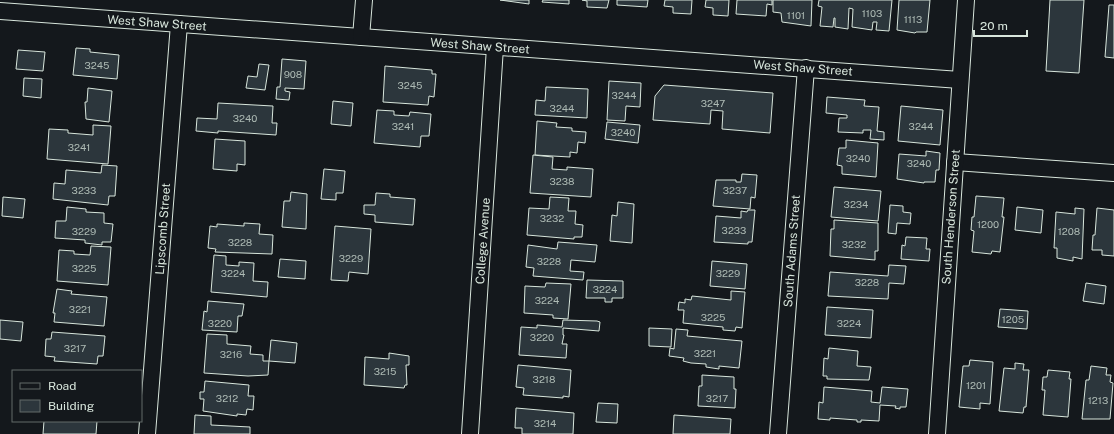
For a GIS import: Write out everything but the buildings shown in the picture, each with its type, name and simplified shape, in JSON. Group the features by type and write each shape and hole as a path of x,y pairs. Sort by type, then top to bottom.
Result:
{"street":[{"path":"361,37 364,0"},
{"name":"South Henderson Street","path":"937,434 966,0"},
{"name":"West Shaw Street","path":"0,11 960,80"},
{"name":"Lipscomb Street","path":"147,434 179,24"},
{"name":"College Avenue","path":"470,434 495,47"},
{"name":"South Adams Street","path":"778,434 806,68"},
{"path":"955,162 1114,173"}]}
